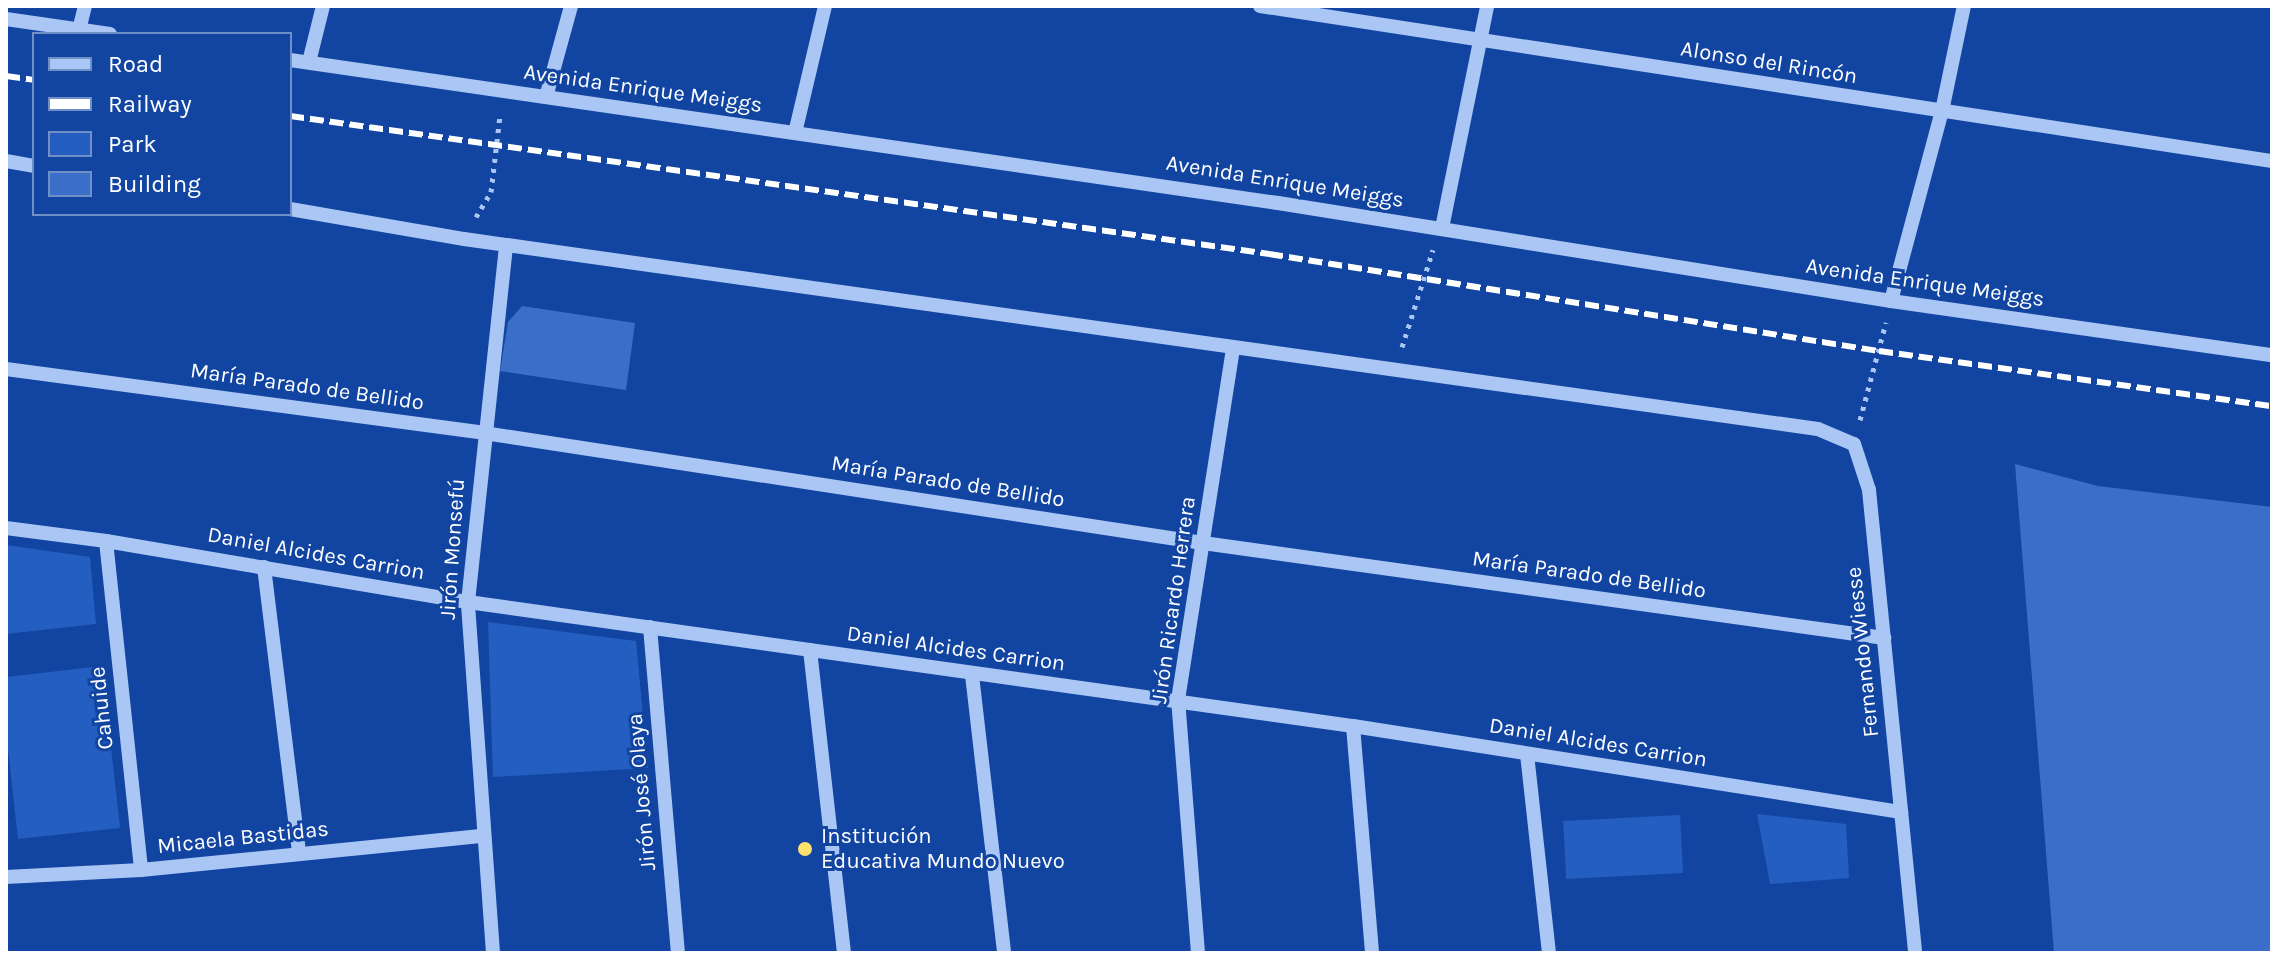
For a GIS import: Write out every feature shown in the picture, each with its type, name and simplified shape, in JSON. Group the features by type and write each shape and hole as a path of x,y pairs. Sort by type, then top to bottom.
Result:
{"street":[{"path":"79,30 85,6"},
{"path":"309,62 323,6"},
{"path":"546,97 571,6"},
{"path":"795,133 825,6"},
{"name":"Alonso del Rincón","path":"1260,6 2272,161"},
{"path":"1442,228 1487,6"},
{"path":"1891,301 1942,111 1964,6"},
{"path":"6,19 94,32"},
{"name":"Avenida Enrique Meiggs","path":"292,60 1442,228 1891,301 2272,355"},
{"path":"6,161 32,166"},
{"path":"292,209 506,245 1818,429 1854,444"},
{"name":"Jirón Monsefú","path":"493,953 468,602 506,245"},
{"name":"Jirón Ricardo Herrera","path":"1198,953 1178,700 1233,349"},
{"name":"María Parado de Bellido","path":"6,369 484,433 1203,543 1884,638"},
{"name":"Fernando Wiesse","path":"1854,444 1869,490 1915,953"},
{"name":"Daniel Alcides Carrion","path":"6,528 106,541 468,602 972,675 1178,700 1901,812"},
{"name":"Cahuide","path":"106,541 141,870"},
{"path":"264,567 299,854"},
{"name":"Jirón José Olaya","path":"650,627 678,953"},
{"path":"810,650 844,953"},
{"path":"972,675 1004,953"},
{"path":"1353,726 1372,953"},
{"path":"1527,754 1549,953"},
{"name":"Micaela Bastidas","path":"6,877 141,870 483,836"}],"path":[{"path":"491,192 499,124"},
{"path":"1395,371 1421,278 1442,228"},
{"path":"1854,444 1879,351"}],"green space":[{"path":"6,545 90,557 96,624 6,634"},
{"path":"488,622 636,641 648,768 493,777"},
{"path":"102,666 120,828 18,839 6,732 6,677"},
{"path":"1757,814 1846,824 1849,878 1770,884"},
{"path":"1680,815 1683,873 1566,879 1563,821"}],"building":[{"path":"522,306 635,323 626,390 500,371 508,322"},
{"path":"2015,464 2098,486 2272,507 2272,953 2054,953"}],"railway":[{"path":"6,76 32,80"},
{"path":"292,116 1269,254 1879,351 2272,406"}],"place":[{"name":"Institución Educativa Mundo Nuevo","path":"805,849"}]}
